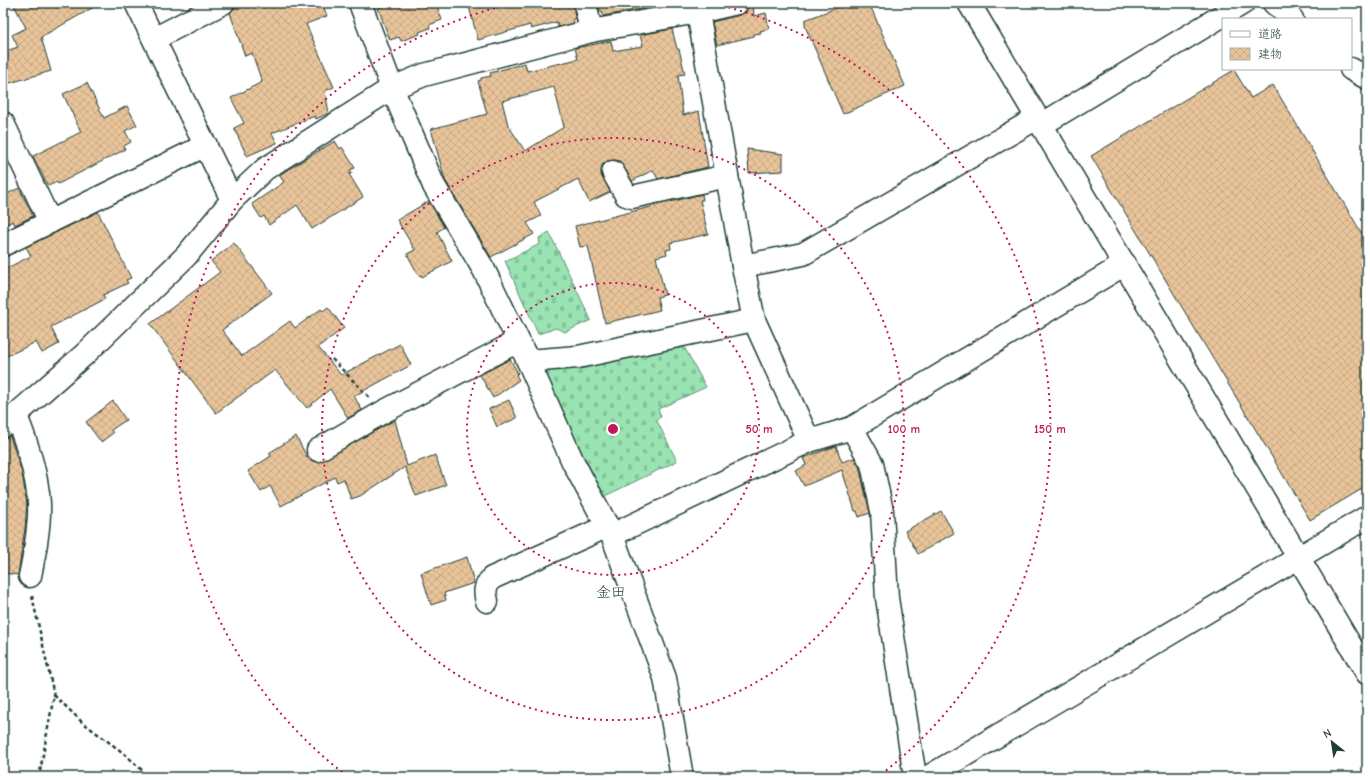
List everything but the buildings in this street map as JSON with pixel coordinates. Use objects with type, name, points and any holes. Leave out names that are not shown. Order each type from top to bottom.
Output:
[{"type":"street","points":[[136,3],[232,200]]},
{"type":"street","points":[[154,40],[223,3]]},
{"type":"street","points":[[360,3],[392,88],[434,186],[484,270],[528,361],[573,462],[610,530],[665,678],[682,777]]},
{"type":"street","points":[[585,3],[591,31]]},
{"type":"street","points":[[969,3],[1125,264],[1298,559],[1367,672]]},
{"type":"street","points":[[743,266],[803,254],[1039,121],[1243,3]]},
{"type":"street","points":[[1274,3],[1291,18]]},
{"type":"street","points":[[30,576],[33,561],[38,498],[28,450],[9,421],[85,354],[186,256],[232,200],[266,169],[392,88],[424,76],[591,31],[698,12],[725,4]]},
{"type":"street","points":[[698,12],[754,320],[808,441]]},
{"type":"street","points":[[1352,70],[1367,78]]},
{"type":"street","points":[[3,123],[50,222]]},
{"type":"street","points":[[3,245],[206,145]]},
{"type":"street","points":[[613,172],[626,195],[632,197],[727,176]]},
{"type":"street","points":[[487,601],[485,590],[487,584],[492,578],[610,530],[808,441],[852,428],[1125,264]]},
{"type":"street","points":[[528,361],[578,357],[754,320]]},
{"type":"street","points":[[318,450],[382,412],[518,341]]},
{"type":"street","points":[[852,428],[872,464],[882,512],[887,598],[915,777]]},
{"type":"street","points":[[928,777],[1367,517]]},
{"type":"path","points":[[332,359],[382,412]]},
{"type":"path","points":[[30,576],[32,602],[54,695],[39,777]]},
{"type":"path","points":[[54,695],[82,722],[126,755],[149,777]]},
{"type":"green space","points":[[549,232],[591,320],[565,332],[556,328],[538,334],[505,261],[540,244],[539,238]]},
{"type":"green space","points":[[682,343],[706,387],[658,409],[661,417],[656,419],[677,461],[603,497],[578,450],[546,375],[550,367]]},
{"type":"district","name":"金田","points":[[611,592]]}]
